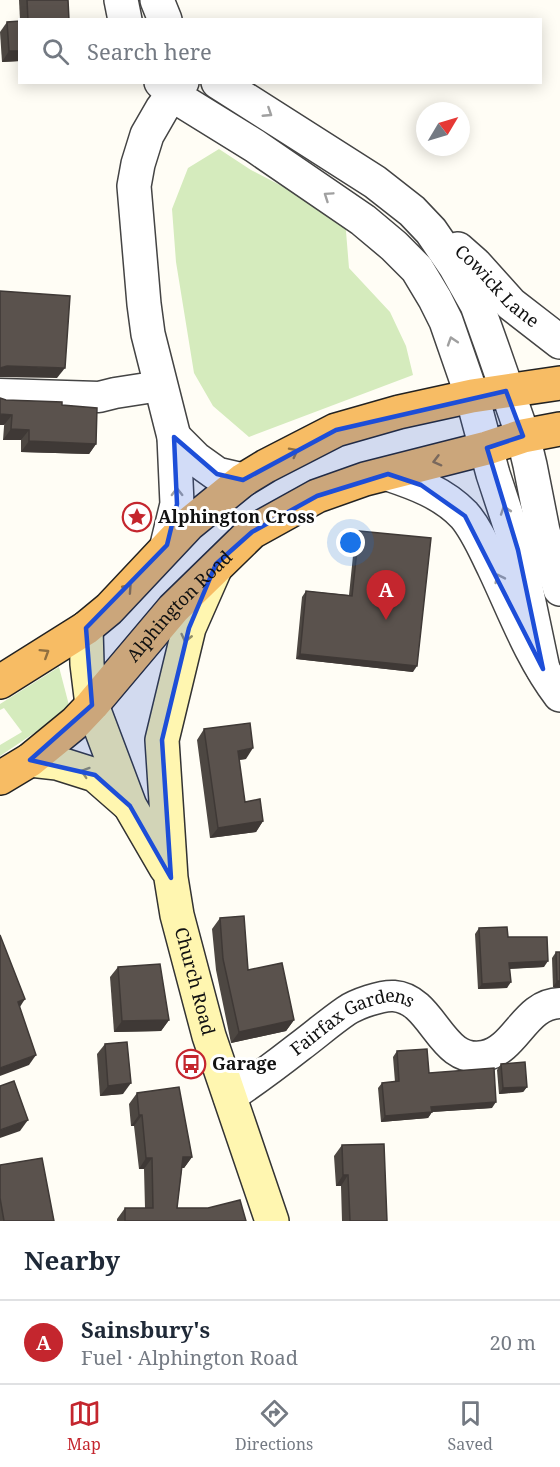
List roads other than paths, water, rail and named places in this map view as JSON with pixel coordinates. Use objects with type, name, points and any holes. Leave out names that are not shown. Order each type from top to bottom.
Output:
[{"type":"highway","points":[[0,682],[86,628],[109,609],[189,524],[243,480],[266,466],[336,430],[399,412],[472,396],[560,383]]},
{"type":"highway","name":"Alphington Road","points":[[0,778],[30,760],[75,723],[173,609],[216,564],[252,532],[317,496],[523,436],[560,429]]},
{"type":"main road","name":"Church Road","points":[[216,564],[189,628],[162,740],[171,878],[180,926],[209,1036],[272,1221]]},
{"type":"main road","name":"Church Road","points":[[86,628],[92,705],[130,806],[171,878]]},
{"type":"main road","points":[[30,760],[57,763],[95,775],[130,806]]},
{"type":"street","points":[[121,0],[125,18]]},
{"type":"street","points":[[157,0],[164,18]]},
{"type":"street","points":[[221,84],[375,182],[412,211],[431,231],[455,266],[477,305],[523,436],[531,465],[543,531],[560,589]]},
{"type":"street","points":[[167,545],[177,504],[174,437],[160,386],[144,304],[134,186],[147,135],[172,86]]},
{"type":"street","points":[[172,86],[179,99],[255,146],[363,220],[417,269],[446,321],[472,396],[493,474],[518,550],[551,682]]},
{"type":"street","name":"Cowick Lane","points":[[431,231],[459,249],[511,304],[560,342]]},
{"type":"street","points":[[0,394],[99,397],[160,386]]},
{"type":"street","points":[[174,437],[196,459],[217,474],[243,480]]},
{"type":"street","points":[[388,474],[421,485],[465,516],[480,540],[551,682]]},
{"type":"street","points":[[543,531],[560,491]]},
{"type":"street","name":"Fairfax Gardens","points":[[229,1098],[270,1070],[348,1010],[370,1000],[393,996],[407,1000],[424,1013],[454,1049],[467,1056],[483,1056],[497,1051],[505,1046],[531,1015],[550,1003],[560,1003]]},
{"type":"place","name":"Alphington Cross","points":[[137,517]]},
{"type":"place","name":"Sainsbury's","points":[[386,620]]},
{"type":"place","name":"Garage","points":[[191,1064]]}]
